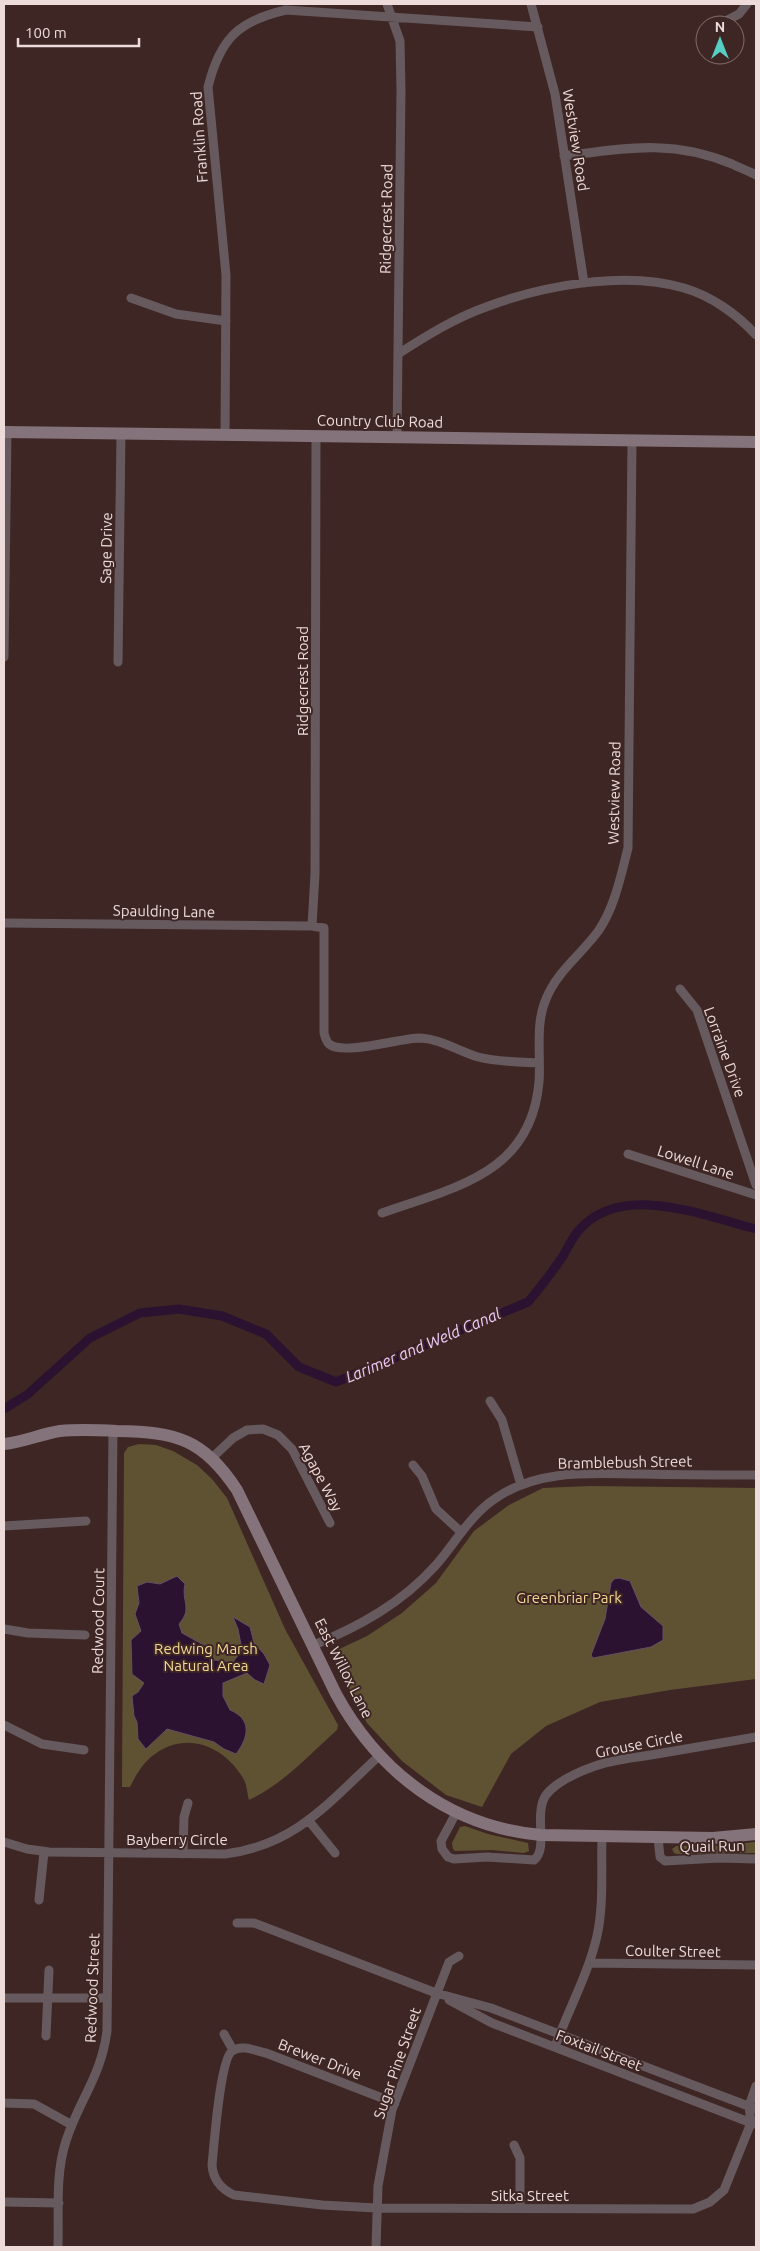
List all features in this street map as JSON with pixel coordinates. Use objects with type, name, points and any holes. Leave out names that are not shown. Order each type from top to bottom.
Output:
[{"type":"main road","name":"Country Club Road","points":[[5,432],[756,442]]},
{"type":"main road","name":"East Willox Lane","points":[[4,1444],[60,1431],[113,1430],[165,1433],[190,1443],[212,1458],[237,1490],[346,1711],[361,1734],[379,1756],[414,1787],[456,1813],[501,1829],[541,1836],[713,1838],[756,1834]]},
{"type":"street","name":"Ridgecrest Road","points":[[387,4],[393,16],[400,41],[397,437]]},
{"type":"street","name":"Westview Road","points":[[530,4],[538,27],[555,94],[584,283]]},
{"type":"street","points":[[736,15],[747,4]]},
{"type":"street","name":"Franklin Road","points":[[225,435],[226,275],[208,88],[214,62],[222,48],[233,34],[262,16],[286,10],[538,27]]},
{"type":"street","points":[[564,156],[638,146],[674,147],[714,157],[756,175]]},
{"type":"street","points":[[398,354],[432,333],[484,307],[536,291],[584,283],[632,281],[663,283],[685,288],[727,308],[745,322],[756,335]]},
{"type":"street","points":[[131,298],[176,314],[226,322]]},
{"type":"street","points":[[4,657],[5,432]]},
{"type":"street","name":"Sage Drive","points":[[118,662],[121,434]]},
{"type":"street","name":"Ridgecrest Road","points":[[312,926],[315,874],[316,436]]},
{"type":"street","name":"Westview Road","points":[[382,1213],[464,1184],[481,1176],[496,1165],[516,1145],[532,1115],[538,1096],[541,1014],[545,1000],[555,980],[599,930],[618,889],[628,848],[632,440]]},
{"type":"street","name":"Spaulding Lane","points":[[4,923],[312,926],[324,928],[324,1033],[330,1044],[336,1047],[369,1047],[397,1040],[420,1038],[436,1040],[478,1057],[492,1060],[539,1063]]},
{"type":"street","name":"Lorraine Drive","points":[[680,989],[697,1010],[756,1185]]},
{"type":"street","name":"Lowell Lane","points":[[628,1154],[756,1195]]},
{"type":"street","points":[[490,1401],[502,1420],[521,1485]]},
{"type":"street","name":"Agape Way","points":[[212,1458],[242,1432],[258,1429],[274,1432],[287,1442],[292,1449],[330,1523]]},
{"type":"street","name":"Redwood Court","points":[[110,1811],[113,1430]]},
{"type":"street","points":[[413,1465],[422,1476],[436,1508],[461,1532]]},
{"type":"street","name":"Bramblebush Street","points":[[314,1645],[362,1623],[392,1604],[425,1576],[461,1532],[488,1504],[521,1485],[564,1474],[756,1475]]},
{"type":"street","points":[[4,1526],[86,1521]]},
{"type":"street","points":[[4,1629],[28,1633],[85,1635]]},
{"type":"street","points":[[4,1725],[42,1744],[84,1750]]},
{"type":"street","name":"Grouse Circle","points":[[456,1813],[441,1842],[445,1855],[451,1858],[487,1857],[534,1860],[540,1854],[539,1811],[546,1796],[558,1784],[601,1764],[756,1737]]},
{"type":"street","name":"Bayberry Circle","points":[[4,1842],[44,1852],[225,1854],[259,1848],[287,1836],[309,1821],[379,1756]]},
{"type":"street","points":[[183,1854],[184,1817],[188,1803]]},
{"type":"street","name":"Redwood Street","points":[[58,2247],[60,2171],[63,2151],[72,2125],[95,2079],[103,2058],[107,2031],[110,1811]]},
{"type":"street","points":[[309,1821],[335,1853]]},
{"type":"street","points":[[555,2047],[589,1963],[599,1922],[602,1836]]},
{"type":"street","name":"Quail Run","points":[[658,1837],[660,1857],[665,1861],[719,1858],[756,1859]]},
{"type":"street","points":[[39,1900],[44,1852]]},
{"type":"street","name":"Foxtail Street","points":[[237,1923],[249,1922],[259,1925],[436,1993],[491,2008],[753,2108]]},
{"type":"street","name":"Sugar Pine Street","points":[[376,2247],[378,2186],[389,2121],[448,1962],[459,1956]]},
{"type":"street","name":"Coulter Street","points":[[589,1963],[756,1965]]},
{"type":"street","points":[[46,2036],[49,1970]]},
{"type":"street","name":"Foxtail Street","points":[[436,1993],[492,2023],[754,2124]]},
{"type":"street","points":[[4,1998],[108,1998]]},
{"type":"street","points":[[224,2034],[233,2050]]},
{"type":"street","name":"Brewer Drive","points":[[233,2050],[244,2048],[266,2053],[395,2103]]},
{"type":"street","name":"Sitka Street","points":[[233,2050],[228,2055],[223,2071],[212,2165],[215,2179],[230,2193],[238,2196],[322,2205],[376,2208],[700,2208],[724,2190],[754,2124],[753,2108],[756,2086]]},
{"type":"street","points":[[4,2103],[34,2104],[72,2125]]},
{"type":"street","points":[[514,2145],[520,2158],[520,2208]]},
{"type":"street","points":[[4,2202],[59,2203]]},
{"type":"green space","name":"Redwing Marsh Natural Area","points":[[139,1444],[156,1445],[173,1451],[197,1465],[212,1479],[227,1498],[285,1629],[338,1725],[337,1730],[295,1768],[273,1786],[249,1800],[244,1780],[226,1758],[216,1750],[192,1743],[180,1743],[167,1747],[155,1754],[143,1765],[130,1787],[122,1787],[124,1453],[128,1447]]},
{"type":"green space","name":"Greenbriar Park","points":[[589,1486],[756,1488],[756,1679],[670,1690],[600,1702],[546,1726],[511,1754],[482,1807],[446,1795],[402,1761],[367,1723],[331,1653],[367,1636],[402,1613],[436,1583],[474,1531],[509,1505],[543,1488]]},
{"type":"green space","points":[[465,1826],[488,1834],[528,1843],[529,1851],[524,1853],[492,1850],[455,1851],[452,1843],[460,1827]]},
{"type":"green space","points":[[756,1842],[756,1853],[677,1854],[672,1849],[676,1846],[712,1846]]},
{"type":"shaded area","points":[[177,1576],[185,1584],[186,1609],[179,1624],[182,1633],[211,1649],[214,1660],[233,1662],[242,1650],[238,1629],[233,1617],[250,1627],[254,1643],[264,1654],[270,1665],[264,1684],[255,1680],[247,1673],[223,1683],[223,1696],[230,1710],[242,1718],[245,1723],[246,1735],[236,1754],[214,1742],[167,1729],[146,1749],[138,1739],[132,1696],[138,1692],[144,1683],[132,1674],[131,1640],[141,1631],[135,1614],[139,1603],[137,1586],[147,1582],[160,1584]]},
{"type":"shaded area","points":[[619,1578],[630,1581],[641,1607],[663,1626],[663,1640],[651,1647],[593,1658],[591,1655],[605,1619],[611,1583],[614,1579]]},
{"type":"waterway","name":"Larimer and Weld Canal","points":[[4,1409],[28,1394],[90,1338],[140,1313],[179,1309],[222,1316],[266,1334],[299,1367],[336,1382],[528,1302],[555,1268],[579,1230],[597,1215],[617,1207],[640,1205],[664,1206],[756,1229]]}]
